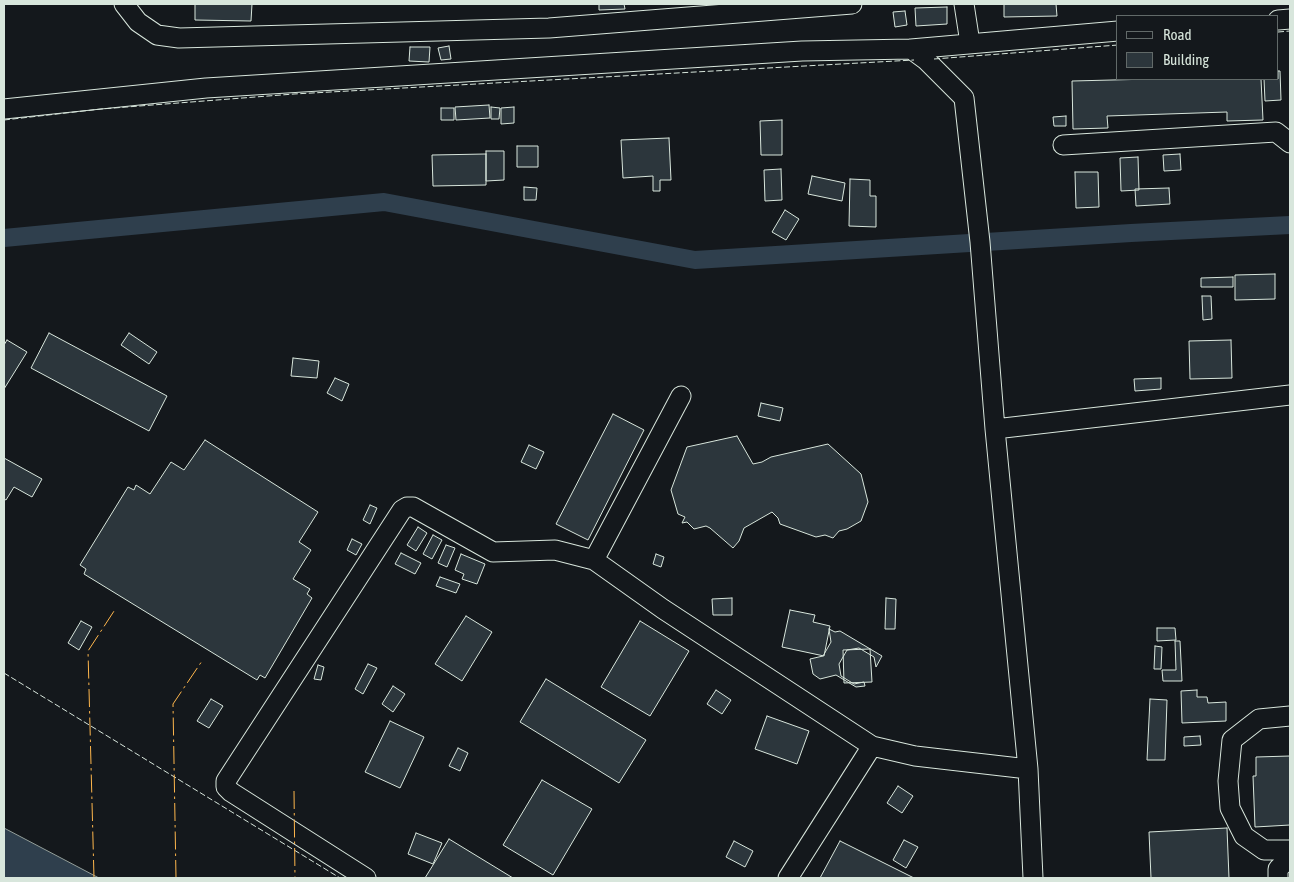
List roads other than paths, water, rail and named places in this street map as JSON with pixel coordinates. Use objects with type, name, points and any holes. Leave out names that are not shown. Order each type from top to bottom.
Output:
[{"type":"lane","points":[[124,4],[138,22],[157,35],[179,38],[549,28],[852,4]]},
{"type":"lane","points":[[964,4],[970,43]]},
{"type":"lane","points":[[4,109],[206,88],[802,51],[911,48],[1116,31]]},
{"type":"lane","points":[[911,48],[926,60],[964,98],[980,242],[1028,769],[1033,878]]},
{"type":"lane","points":[[1063,145],[1276,132],[1290,143]]},
{"type":"lane","points":[[996,429],[1290,395]]},
{"type":"lane","points":[[594,560],[682,396]]},
{"type":"lane","points":[[366,878],[231,792],[226,787],[226,781],[402,510],[413,507],[493,552],[555,550],[594,560],[663,609],[872,746],[915,756],[1028,769]]},
{"type":"lane","points":[[1290,716],[1259,719],[1232,740],[1228,781],[1230,808],[1244,836],[1264,850],[1290,850]]},
{"type":"lane","points":[[788,878],[872,746]]},
{"type":"lane","points":[[1278,878],[1278,869],[1290,857]]},
{"type":"water","points":[[4,828],[99,878],[4,878]]},
{"type":"waterway","points":[[4,238],[384,202],[695,260],[1290,225]]}]
